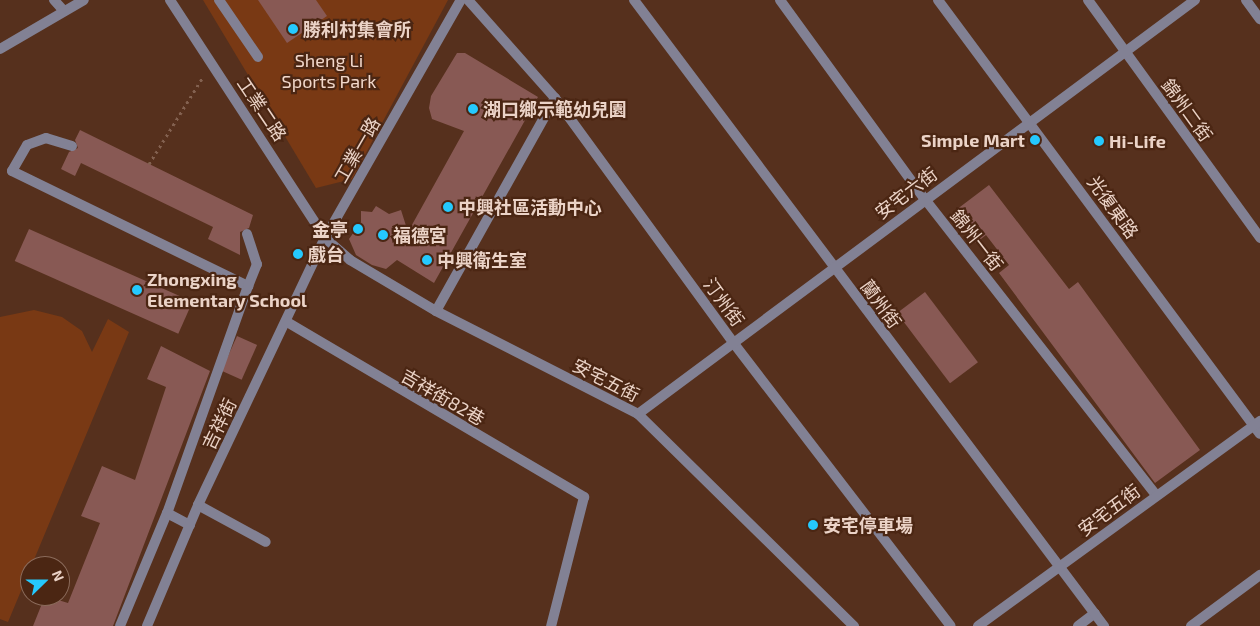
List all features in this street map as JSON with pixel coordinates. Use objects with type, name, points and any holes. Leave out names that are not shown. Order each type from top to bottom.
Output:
[{"type":"street","points":[[54,0],[64,11]]},
{"type":"street","points":[[0,49],[84,0]]},
{"type":"street","name":"工業二路","points":[[170,0],[325,238]]},
{"type":"street","points":[[219,0],[258,57]]},
{"type":"street","name":"工業一路","points":[[325,238],[461,0]]},
{"type":"street","name":"汀州街","points":[[468,0],[555,98],[732,340],[950,626]]},
{"type":"street","name":"蘭州街","points":[[634,0],[944,418],[1061,566],[1104,626]]},
{"type":"street","name":"錦州一街","points":[[780,0],[924,198],[1156,495]]},
{"type":"street","name":"光復東路","points":[[938,0],[1258,427]]},
{"type":"street","name":"錦州二街","points":[[1088,0],[1260,238]]},
{"type":"street","name":"安宅六街","points":[[638,414],[732,340],[835,269],[924,198],[1031,122],[1195,0]]},
{"type":"street","points":[[1246,0],[1260,19]]},
{"type":"street","points":[[436,311],[555,98]]},
{"type":"street","points":[[72,146],[46,138],[27,145],[12,171],[248,286]]},
{"type":"street","points":[[120,626],[168,514],[257,264],[247,234]]},
{"type":"street","name":"安宅五街","points":[[325,238],[350,260],[436,311],[638,414],[854,626]]},
{"type":"street","name":"吉祥街","points":[[148,626],[198,505],[287,322],[325,238]]},
{"type":"street","name":"吉祥街82巷","points":[[287,322],[584,497],[551,626]]},
{"type":"street","name":"安宅五街","points":[[978,626],[1156,495],[1258,427]]},
{"type":"street","points":[[198,505],[266,542]]},
{"type":"street","points":[[168,514],[190,526]]},
{"type":"street","points":[[1191,626],[1260,575]]},
{"type":"street","points":[[1078,626],[1095,612]]},
{"type":"path","points":[[149,164],[200,80],[214,66]]},
{"type":"green space","name":"Sheng Li Sports Park","points":[[203,0],[448,0],[352,179],[316,188]]},
{"type":"green space","points":[[34,310],[62,317],[82,331],[92,352],[108,319],[129,332],[36,556],[20,556],[20,593],[8,622],[0,619],[0,317]]},
{"type":"building","name":"勝利村集會所","points":[[258,0],[316,0],[327,16],[287,43]]},
{"type":"building","points":[[457,53],[465,53],[538,97],[434,283],[397,260],[386,269],[372,265],[356,255],[349,239],[361,222],[361,211],[372,212],[376,206],[389,214],[401,210],[408,232],[464,131],[432,119],[429,108],[431,96]]},
{"type":"building","points":[[80,130],[253,215],[249,228],[240,232],[240,255],[208,239],[213,227],[81,163],[75,176],[61,169],[69,152],[78,148],[75,140]]},
{"type":"building","points":[[989,185],[1069,289],[1078,282],[1200,450],[1155,483],[999,273],[1009,265],[986,235],[976,243],[952,213]]},
{"type":"building","points":[[29,229],[193,302],[178,334],[15,261]]},
{"type":"building","points":[[925,292],[978,362],[950,383],[897,313]]},
{"type":"building","points":[[237,336],[257,345],[242,380],[222,371]]},
{"type":"building","points":[[161,346],[210,371],[113,626],[33,626],[41,606],[70,606],[70,598],[100,523],[81,516],[102,466],[135,480],[166,387],[147,379]]},
{"type":"place","name":"勝利村集會所","points":[[293,29]]},
{"type":"place","name":"湖口鄉示範幼兒園","points":[[473,109]]},
{"type":"place","name":"Simple Mart","points":[[1035,140]]},
{"type":"place","name":"Hi-Life","points":[[1099,141]]},
{"type":"place","name":"中興社區活動中心","points":[[448,207]]},
{"type":"place","name":"金亭","points":[[358,229]]},
{"type":"place","name":"福德宮","points":[[383,235]]},
{"type":"place","name":"戲台","points":[[298,254]]},
{"type":"place","name":"中興衛生室","points":[[427,260]]},
{"type":"place","name":"Zhongxing Elementary School","points":[[137,290]]},
{"type":"place","name":"安宅停車場","points":[[813,525]]}]
